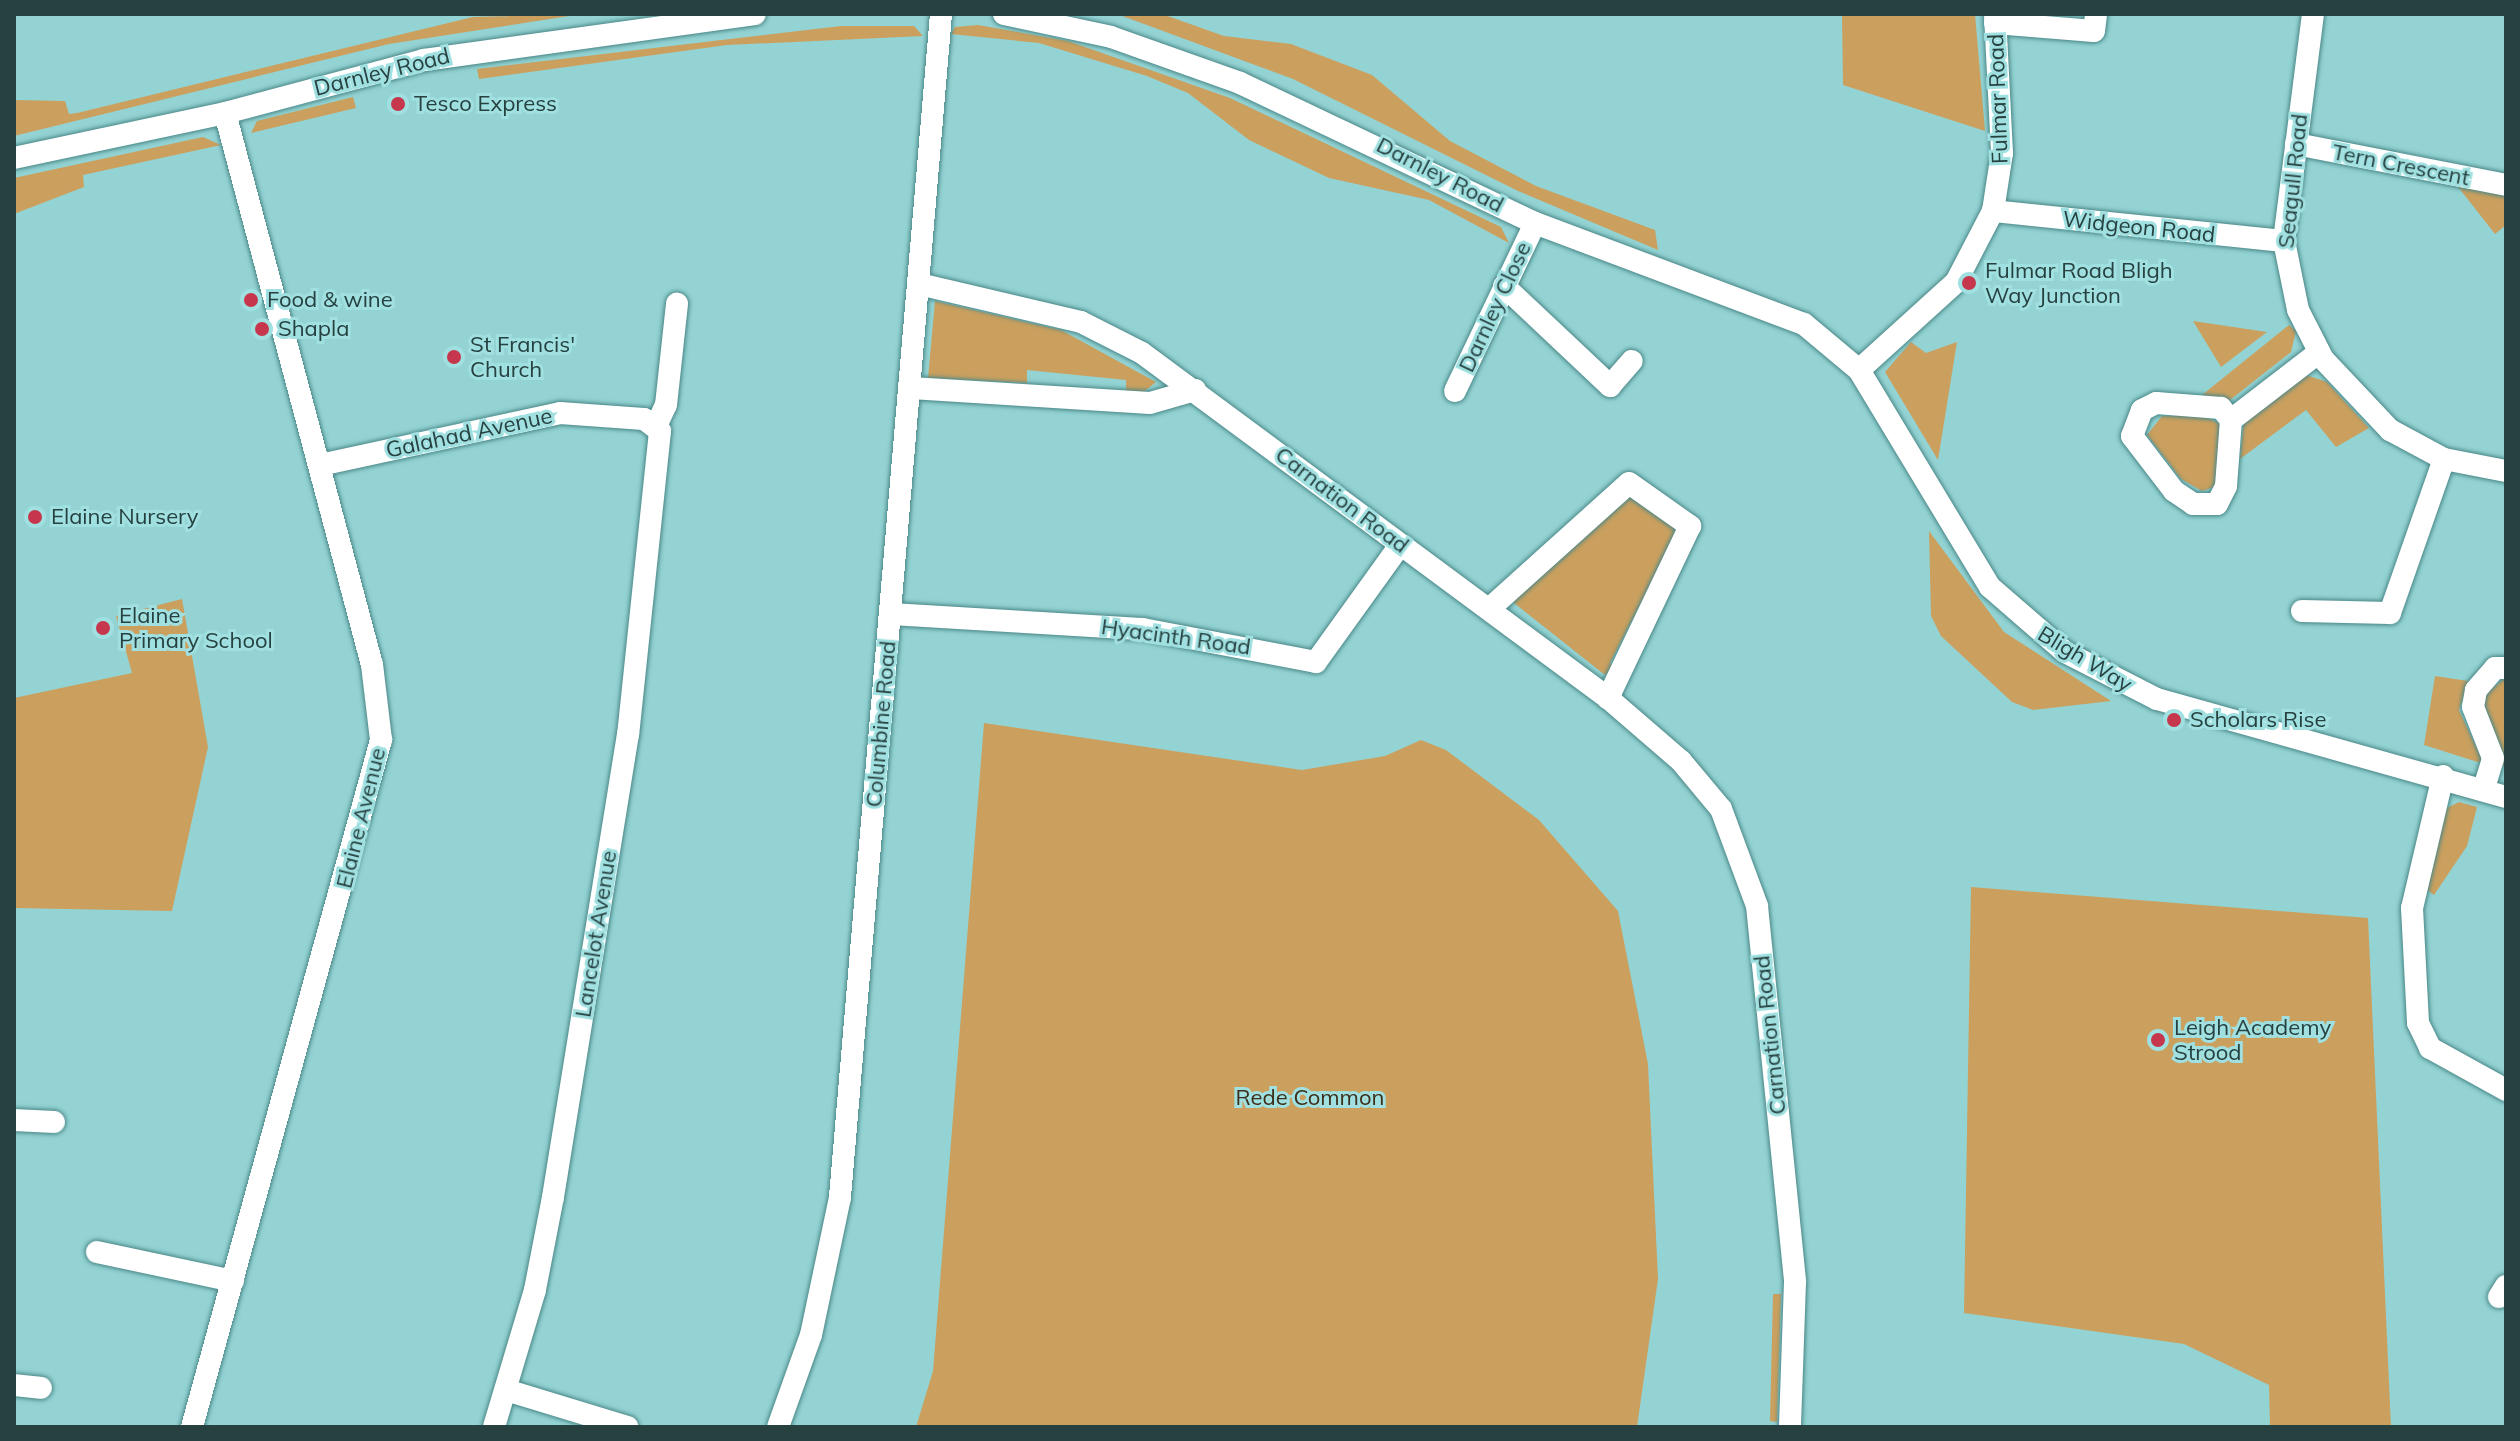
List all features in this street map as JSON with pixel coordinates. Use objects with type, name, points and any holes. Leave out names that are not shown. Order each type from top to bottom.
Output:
[{"type":"street","name":"Darnley Road","points":[[14,158],[225,113],[485,48],[755,14]]},
{"type":"street","name":"Columbine Road","points":[[778,1427],[811,1335],[840,1197],[941,14]]},
{"type":"street","name":"Darnley Road","points":[[1004,14],[1111,37],[1240,83],[1535,223],[1785,315],[1823,335],[1859,370]]},
{"type":"street","points":[[1995,18],[2094,31],[2096,14]]},
{"type":"street","name":"Seagull Road","points":[[2313,14],[2284,241],[2291,290],[2318,353],[2380,422],[2444,459],[2506,471]]},
{"type":"street","name":"Fulmar Road","points":[[1859,370],[1956,282],[1993,211],[2002,153],[1995,18]]},
{"type":"street","name":"Elaine Avenue","points":[[192,1427],[381,740],[372,665],[225,113]]},
{"type":"street","name":"Tern Crescent","points":[[2296,144],[2506,185]]},
{"type":"street","name":"Widgeon Road","points":[[1993,211],[2284,241]]},
{"type":"street","name":"Darnley Close","points":[[1455,391],[1535,223]]},
{"type":"street","name":"Carnation Road","points":[[919,284],[1081,322],[1195,390],[1608,698],[1681,761],[1721,809],[1757,906],[1795,1282],[1790,1427]]},
{"type":"street","points":[[1504,286],[1610,386],[1632,361]]},
{"type":"street","name":"Lancelot Avenue","points":[[494,1427],[542,1257],[622,771],[658,428],[666,408],[677,304]]},
{"type":"street","points":[[2231,420],[2221,408],[2156,403],[2142,410],[2132,436],[2174,491],[2193,504],[2217,504],[2226,486],[2231,420],[2318,353]]},
{"type":"street","name":"Bligh Way","points":[[1859,370],[1990,587],[2065,652],[2157,699],[2443,776],[2506,797]]},
{"type":"street","points":[[911,388],[1150,403],[1195,390]]},
{"type":"street","name":"Galahad Avenue","points":[[320,465],[560,413],[658,428]]},
{"type":"street","points":[[2302,611],[2379,618],[2390,613],[2444,459]]},
{"type":"street","points":[[1489,609],[1629,483],[1690,526],[1608,698]]},
{"type":"street","name":"Hyacinth Road","points":[[890,614],[1143,629],[1316,662],[1400,545]]},
{"type":"street","points":[[2484,788],[2493,758],[2473,707],[2476,690],[2495,668],[2506,668]]},
{"type":"street","points":[[2443,776],[2412,908],[2418,1023],[2430,1048],[2506,1090]]},
{"type":"street","points":[[14,1120],[54,1122]]},
{"type":"street","points":[[97,1252],[233,1281]]},
{"type":"street","points":[[14,1385],[41,1388]]},
{"type":"street","points":[[506,1390],[628,1427]]},
{"type":"green space","points":[[582,14],[389,44],[14,136],[14,100],[65,101],[69,114],[77,113],[473,17]]},
{"type":"green space","points":[[1117,14],[1162,14],[1224,36],[1291,44],[1372,75],[1450,141],[1536,186],[1655,230],[1658,250],[1518,191],[1293,79]]},
{"type":"green space","points":[[1842,14],[1975,14],[1985,131],[1843,85]]},
{"type":"green space","points":[[978,25],[1068,41],[1230,98],[1501,227],[1509,243],[1429,200],[1329,178],[1249,140],[1188,93],[1147,76],[1039,43],[951,34],[955,27]]},
{"type":"green space","points":[[841,26],[914,26],[923,36],[727,45],[479,79],[477,69]]},
{"type":"green space","points":[[353,97],[356,108],[251,133],[257,121]]},
{"type":"green space","points":[[203,137],[221,145],[83,175],[84,187],[14,214],[14,178]]},
{"type":"green space","points":[[2455,183],[2506,194],[2506,225],[2495,234]]},
{"type":"green space","points":[[935,301],[1061,330],[1156,382],[1140,395],[1126,393],[1126,380],[1027,370],[1027,383],[928,378]]},
{"type":"green space","points":[[2193,321],[2267,332],[2221,367]]},
{"type":"green space","points":[[2289,325],[2296,331],[2291,352],[2230,400],[2202,395]]},
{"type":"green space","points":[[1911,342],[1926,353],[1957,342],[1938,460],[1885,372]]},
{"type":"green space","points":[[2303,374],[2327,382],[2369,428],[2336,447],[2306,410],[2240,459],[2244,419]]},
{"type":"green space","points":[[2203,415],[2227,428],[2218,486],[2202,491],[2181,479],[2147,435],[2162,416]]},
{"type":"green space","points":[[1632,494],[1678,531],[1610,663],[1616,666],[1605,675],[1514,603],[1515,596]]},
{"type":"green space","points":[[1929,531],[2004,632],[2111,701],[2033,710],[2012,702],[1941,636],[1931,616]]},
{"type":"green space","points":[[182,599],[208,747],[172,911],[14,908],[14,698],[132,673],[116,616]]},
{"type":"green space","points":[[2435,676],[2468,681],[2459,710],[2484,764],[2424,745]]},
{"type":"green space","points":[[2506,677],[2506,772],[2484,721],[2484,696]]},
{"type":"green space","name":"Rede Common","points":[[984,723],[1302,770],[1385,756],[1421,740],[1446,750],[1539,820],[1618,911],[1648,1064],[1658,1279],[1637,1427],[916,1427],[933,1371]]},
{"type":"green space","points":[[2459,802],[2477,807],[2467,846],[2434,895],[2426,889],[2429,871],[2447,808]]},
{"type":"green space","name":"Leigh Academy Strood","points":[[1971,887],[2368,918],[2391,1427],[2270,1427],[2269,1385],[2184,1344],[1964,1313]]},
{"type":"green space","points":[[1773,1294],[1781,1294],[1777,1422],[1770,1421]]},
{"type":"place","name":"Tesco Express","points":[[398,104]]},
{"type":"place","name":"Fulmar Road Bligh Way Junction","points":[[1969,283]]},
{"type":"place","name":"Food & wine","points":[[251,300]]},
{"type":"place","name":"Shapla","points":[[262,329]]},
{"type":"place","name":"St Francis' Church","points":[[454,357]]},
{"type":"place","name":"Elaine Nursery","points":[[35,517]]},
{"type":"place","name":"Elaine Primary School","points":[[103,628]]},
{"type":"place","name":"Scholars Rise","points":[[2174,720]]},
{"type":"place","name":"Leigh Academy Strood","points":[[2158,1040]]}]
